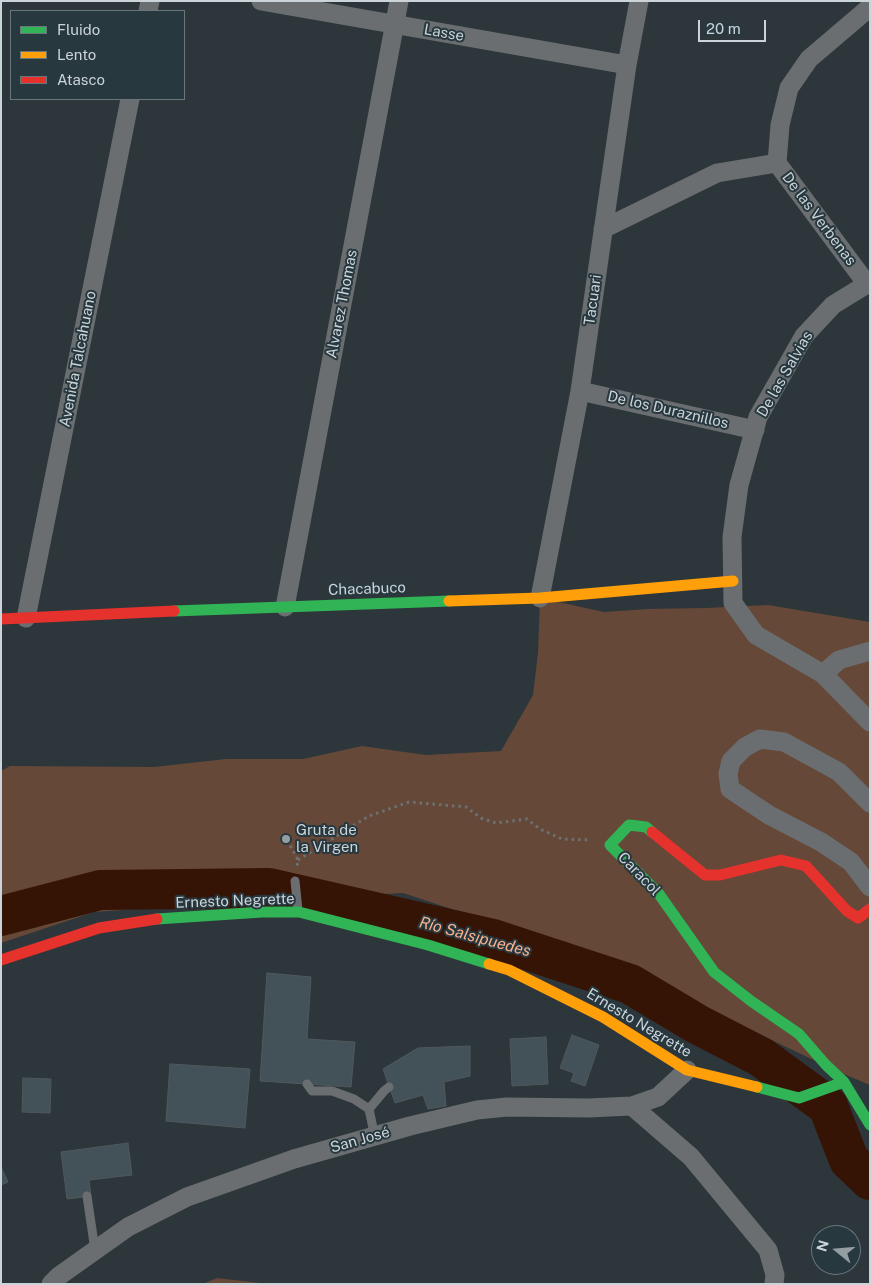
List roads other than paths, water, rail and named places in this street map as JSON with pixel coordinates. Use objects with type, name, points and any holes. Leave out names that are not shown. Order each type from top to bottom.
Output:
[{"type":"street","name":"Lasse","points":[[261,1],[627,65]]},
{"type":"street","name":"Alvarez Thomas","points":[[285,607],[399,1]]},
{"type":"street","name":"Tacuari","points":[[540,598],[580,391],[627,65],[639,1]]},
{"type":"street","name":"De las Verbenas","points":[[869,284],[777,163],[780,125],[789,88],[809,58],[870,7]]},
{"type":"street","name":"Avenida Talcahuano","points":[[26,618],[130,100]]},
{"type":"street","points":[[603,229],[717,173],[777,163]]},
{"type":"street","name":"De las Salvias","points":[[733,582],[732,537],[739,485],[758,417],[804,336],[833,305],[869,284]]},
{"type":"street","name":"De los Duraznillos","points":[[580,391],[755,430]]},
{"type":"street","points":[[733,582],[733,603],[756,635],[823,674],[870,722]]},
{"type":"street","name":"Chacabuco","points":[[1,619],[540,598],[733,582]]},
{"type":"street","points":[[823,674],[839,660],[870,651]]},
{"type":"street","points":[[870,803],[839,772],[784,742],[760,739],[745,747],[731,761],[728,774],[730,789],[768,816],[821,842],[851,862],[870,887]]},
{"type":"street","name":"Caracol","points":[[870,909],[858,918],[847,911],[806,866],[781,860],[720,874],[705,875],[646,827],[629,825],[610,844],[659,894],[714,972],[751,1001],[799,1034],[826,1065],[844,1082],[870,1125]]},
{"type":"street","name":"Ernesto Negrette","points":[[1,960],[99,928],[159,919],[262,912],[298,912],[428,945],[509,970],[603,1017],[687,1070],[799,1098],[844,1082]]},
{"type":"street","name":"San José","points":[[51,1284],[59,1276],[128,1227],[187,1197],[294,1159],[373,1136],[477,1110],[507,1107],[588,1108],[632,1106],[658,1098],[687,1070]]},
{"type":"street","points":[[632,1106],[691,1157],[768,1250],[775,1275],[774,1284]]},
{"type":"lane","points":[[295,881],[298,912]]},
{"type":"lane","points":[[307,1084],[312,1090],[332,1091],[354,1098],[369,1109],[373,1136]]},
{"type":"lane","points":[[369,1109],[384,1091],[390,1087]]},
{"type":"lane","points":[[86,1196],[95,1250]]},
{"type":"waterway","name":"Río Salsipuedes","points":[[1,916],[100,890],[269,888],[493,939],[630,984],[697,1024],[761,1057],[828,1106],[849,1160],[870,1180]]},
{"type":"place","name":"Gruta de la Virgen","points":[[286,839]]}]
